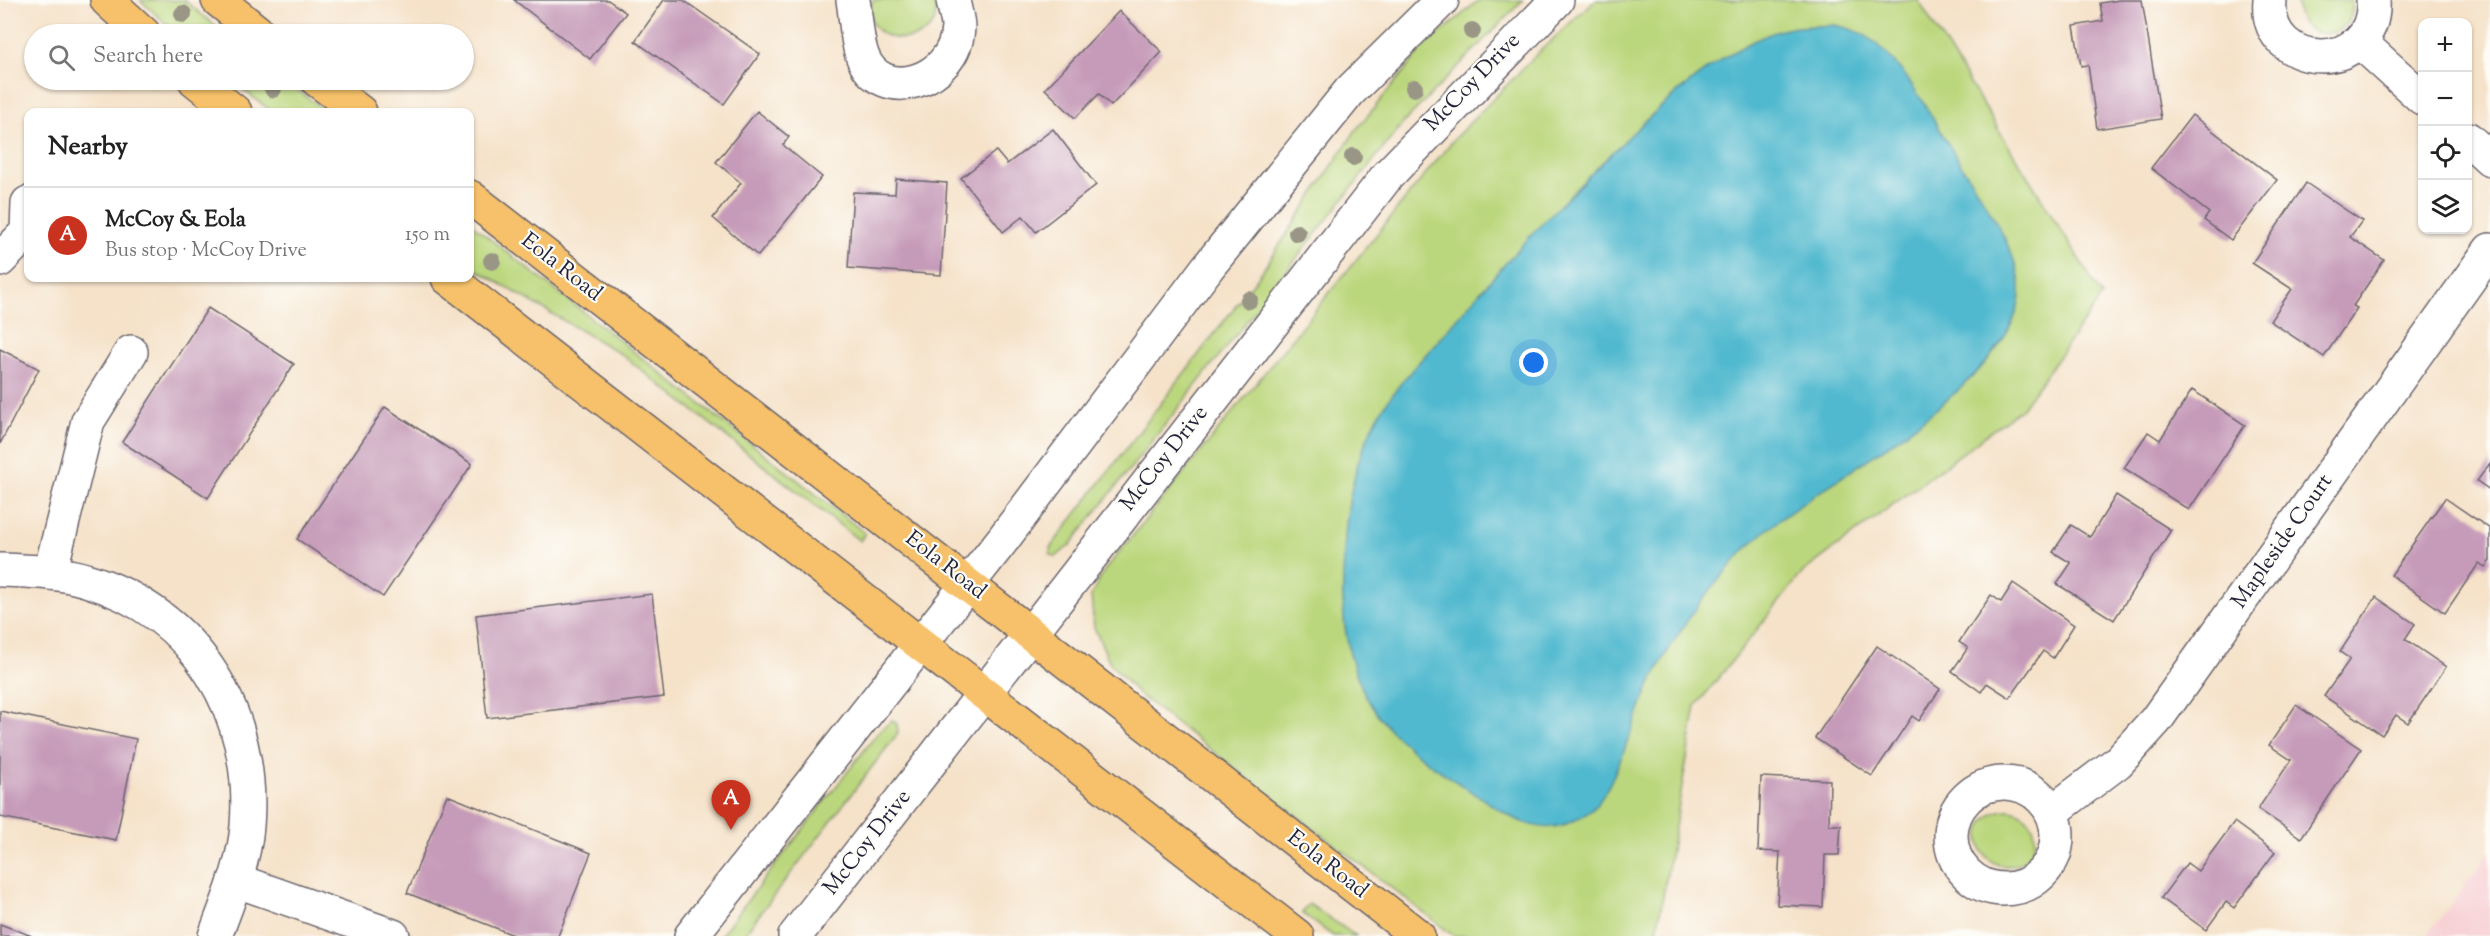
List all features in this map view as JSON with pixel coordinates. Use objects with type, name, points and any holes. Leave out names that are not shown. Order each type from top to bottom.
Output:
[{"type":"main road","points":[[107,0],[133,24]]},
{"type":"main road","points":[[218,0],[248,24]]},
{"type":"main road","points":[[208,90],[230,108]]},
{"type":"main road","points":[[330,90],[355,108]]},
{"type":"main road","name":"Eola Road","points":[[474,200],[1418,936]]},
{"type":"main road","points":[[453,282],[1297,936]]},
{"type":"street","points":[[854,0],[862,56],[875,72],[890,82],[903,83],[927,77],[946,62],[952,51],[958,26],[952,0]]},
{"type":"street","points":[[691,936],[968,583],[1208,267],[1350,91],[1442,0]]},
{"type":"street","name":"McCoy Drive","points":[[795,936],[1029,632],[1388,175],[1557,0]]},
{"type":"street","points":[[2270,0],[2273,26],[2282,40],[2296,51],[2312,56],[2329,57],[2346,51],[2360,41],[2369,26],[2373,0]]},
{"type":"street","points":[[2360,41],[2418,94]]},
{"type":"street","points":[[2472,143],[2490,159]]},
{"type":"street","points":[[0,260],[24,235]]},
{"type":"street","name":"Mapleside Court","points":[[2052,812],[2118,762],[2156,720],[2490,250]]},
{"type":"street","points":[[50,573],[88,421],[131,352]]},
{"type":"street","points":[[0,570],[50,573],[95,583],[122,593],[154,613],[188,642],[220,687],[240,731],[248,774],[247,828],[235,880],[215,936]]},
{"type":"street","points":[[235,880],[393,936]]},
{"type":"shaded area","points":[[2490,852],[2490,936],[2427,936]]},
{"type":"green space","points":[[140,0],[184,0],[213,24],[167,24]]},
{"type":"green space","points":[[873,0],[933,0],[935,17],[929,29],[918,36],[903,39],[889,36],[877,29],[871,17]]},
{"type":"green space","points":[[1479,0],[1523,0],[1404,122],[1070,545],[1056,557],[1051,555],[1050,548],[1261,273],[1356,130],[1424,47]]},
{"type":"green space","points":[[1595,0],[1918,0],[2102,296],[2022,408],[1803,572],[1696,706],[1656,936],[1454,936],[1138,694],[1110,663],[1094,627],[1091,596],[1104,571],[1454,139],[1541,50]]},
{"type":"green space","points":[[2298,0],[2352,0],[2351,15],[2345,26],[2336,32],[2325,34],[2314,31],[2304,25],[2299,15]]},
{"type":"green space","points":[[243,90],[297,90],[322,108],[268,108]]},
{"type":"green space","points":[[474,226],[865,533],[860,541],[621,354],[474,268]]},
{"type":"green space","points":[[892,721],[897,724],[898,733],[743,936],[720,936],[880,730]]},
{"type":"green space","points":[[2001,810],[2013,810],[2023,814],[2031,822],[2035,838],[2031,854],[2023,862],[2013,866],[2001,866],[1991,862],[1983,854],[1979,844],[1979,832],[1983,822],[1991,814]]},
{"type":"green space","points":[[1309,904],[1357,936],[1333,936],[1302,913]]},
{"type":"water","points":[[1835,25],[1863,34],[1880,47],[1906,76],[1928,110],[2002,232],[2009,248],[2019,278],[2016,314],[1996,350],[1964,385],[1924,419],[1769,528],[1750,545],[1712,587],[1661,664],[1647,691],[1611,782],[1594,808],[1563,825],[1539,827],[1528,824],[1495,807],[1415,753],[1380,718],[1362,687],[1355,671],[1346,635],[1343,599],[1349,504],[1363,448],[1378,416],[1395,391],[1488,283],[1564,201],[1669,100],[1731,53],[1762,37],[1791,28]]},
{"type":"building","points":[[514,0],[608,0],[626,13],[590,59]]},
{"type":"building","points":[[664,0],[683,0],[760,54],[724,104],[635,41]]},
{"type":"building","points":[[2142,0],[2161,119],[2097,129],[2088,65],[2081,66],[2074,26],[2103,21],[2100,3]]},
{"type":"building","points":[[1119,11],[1162,52],[1111,106],[1099,94],[1075,118],[1045,89]]},
{"type":"building","points":[[757,111],[789,137],[783,145],[822,177],[758,256],[713,218],[741,183],[716,162]]},
{"type":"building","points":[[2192,115],[2277,180],[2231,240],[2204,220],[2209,213],[2151,168]]},
{"type":"building","points":[[1053,129],[1096,185],[1036,232],[1023,216],[1003,232],[961,178],[996,151],[1007,164]]},
{"type":"building","points":[[896,179],[947,183],[941,275],[848,268],[853,192],[895,194]]},
{"type":"building","points":[[2306,183],[2362,221],[2350,237],[2384,260],[2353,306],[2357,308],[2324,357],[2270,321],[2292,289],[2252,263]]},
{"type":"building","points":[[208,308],[294,364],[208,498],[122,442]]},
{"type":"building","points":[[0,349],[39,369],[0,444]]},
{"type":"building","points":[[2192,390],[2245,425],[2189,510],[2124,468],[2148,432],[2160,440]]},
{"type":"building","points":[[385,407],[472,464],[383,597],[297,539]]},
{"type":"building","points":[[2490,463],[2490,490],[2477,481]]},
{"type":"building","points":[[2116,495],[2171,530],[2114,620],[2057,584],[2071,563],[2053,552],[2071,525],[2090,537]]},
{"type":"building","points":[[2445,498],[2490,529],[2490,561],[2485,567],[2479,563],[2445,613],[2391,575]]},
{"type":"building","points":[[2013,583],[2074,625],[2053,658],[2043,651],[2010,698],[1987,683],[1981,692],[1952,671],[1968,648],[1959,642],[1991,595],[2001,602]]},
{"type":"building","points":[[652,594],[664,697],[487,718],[476,615]]},
{"type":"building","points":[[2376,597],[2415,624],[2405,639],[2446,667],[2408,723],[2396,715],[2382,735],[2324,696],[2350,659],[2340,652]]},
{"type":"building","points":[[1877,646],[1940,689],[1919,721],[1912,716],[1872,776],[1815,738]]},
{"type":"building","points":[[2296,705],[2361,749],[2301,838],[2258,809],[2291,760],[2269,745]]},
{"type":"building","points":[[0,711],[136,739],[116,840],[0,817]]},
{"type":"building","points":[[1761,777],[1830,780],[1829,825],[1841,825],[1839,855],[1825,855],[1823,907],[1777,905],[1780,852],[1758,851]]},
{"type":"building","points":[[447,795],[591,853],[558,936],[516,936],[407,893]]},
{"type":"building","points":[[2234,822],[2275,852],[2234,908],[2226,902],[2206,930],[2161,898],[2187,863],[2198,871]]},
{"type":"building","points":[[0,924],[32,936],[0,936]]},
{"type":"place","name":"McCoy & Eola","points":[[731,830]]}]
